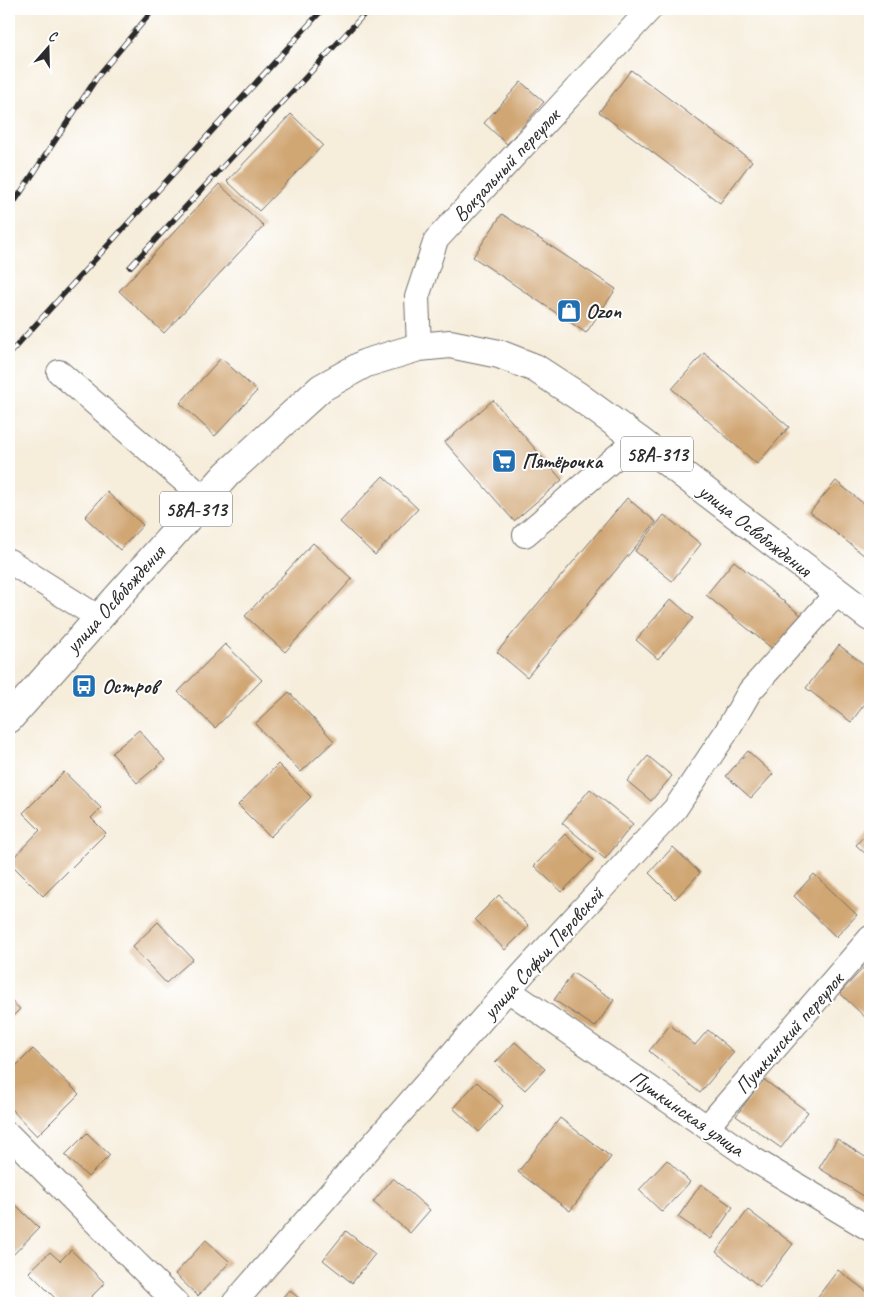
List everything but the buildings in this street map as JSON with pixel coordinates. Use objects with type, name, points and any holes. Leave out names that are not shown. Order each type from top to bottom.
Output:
[{"type":"main road","name":"улица Освобождения","points":[[9,719],[227,474],[320,388],[366,363],[420,346],[450,344],[500,354],[534,368],[578,396],[637,439],[870,618]]},
{"type":"street","name":"Вокзальный переулок","points":[[420,346],[417,297],[436,240],[650,9]]},
{"type":"street","points":[[59,372],[205,498]]},
{"type":"street","points":[[525,535],[637,439]]},
{"type":"street","points":[[9,561],[99,618]]},
{"type":"street","name":"улица Софьи Перовской","points":[[234,1303],[508,990],[675,809],[726,734],[750,691],[837,593]]},
{"type":"street","name":"Пушкинский переулок","points":[[707,1127],[870,938]]},
{"type":"street","name":"Пушкинская улица","points":[[508,990],[753,1159],[870,1229]]},
{"type":"street","points":[[9,1134],[176,1303]]},
{"type":"railway","points":[[9,210],[98,76],[154,9]]},
{"type":"railway","points":[[9,354],[323,9]]},
{"type":"railway","points":[[130,267],[369,9]]},
{"type":"place","name":"Ozon","points":[[569,311]]},
{"type":"place","name":"Пятёрочка","points":[[504,461]]},
{"type":"place","name":"Остров","points":[[84,686]]}]
